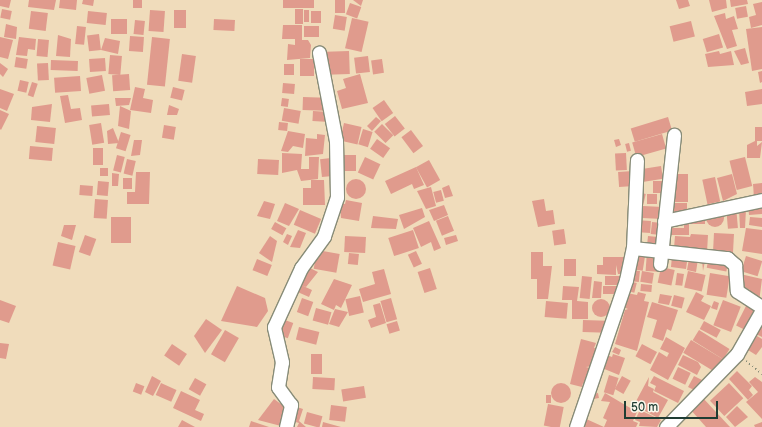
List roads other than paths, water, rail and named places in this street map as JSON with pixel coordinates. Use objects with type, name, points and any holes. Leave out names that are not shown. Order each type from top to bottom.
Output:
[{"type":"street","points":[[286,427],[291,405],[278,387],[282,362],[274,327],[302,268],[324,236],[337,197],[335,134],[319,52]]},
{"type":"street","points":[[661,258],[674,136]]},
{"type":"street","points":[[576,427],[613,326],[633,248],[636,160]]},
{"type":"street","points":[[664,221],[762,200]]},
{"type":"street","points":[[633,248],[661,258],[732,260],[737,291],[762,308],[738,354],[666,427]]}]
